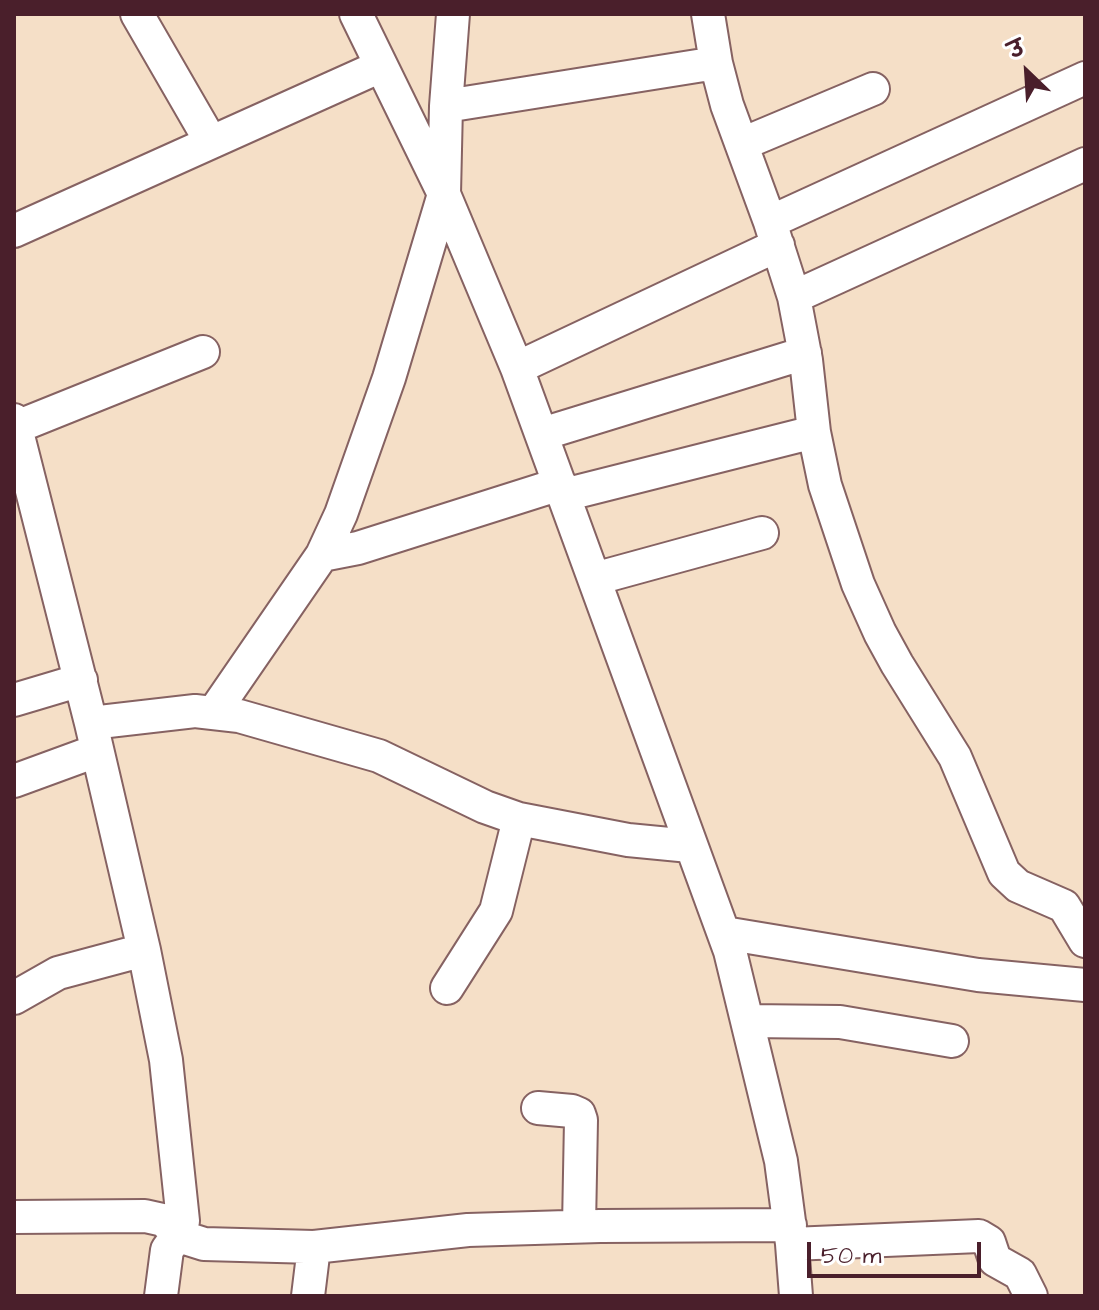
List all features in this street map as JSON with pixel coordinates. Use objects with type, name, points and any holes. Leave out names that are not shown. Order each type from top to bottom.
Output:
[{"type":"street","points":[[137,14],[211,142]]},
{"type":"street","points":[[356,14],[444,194],[517,368],[724,933],[781,1161],[796,1296]]},
{"type":"street","points":[[214,712],[322,555],[341,514],[404,334],[444,194],[453,14]]},
{"type":"street","points":[[708,14],[727,105],[794,297],[805,353],[814,432],[837,527],[858,584],[886,643],[955,757],[1004,873],[1018,886],[1064,906],[1085,941]]},
{"type":"street","points":[[446,106],[716,63]]},
{"type":"street","points":[[14,231],[381,66]]},
{"type":"street","points":[[517,368],[774,233],[1085,78]]},
{"type":"street","points":[[742,144],[873,89]]},
{"type":"street","points":[[794,297],[1085,164]]},
{"type":"street","points":[[161,1296],[167,1250],[179,1233],[183,1216],[174,1116],[158,1013],[81,680],[15,425],[203,352]]},
{"type":"street","points":[[542,434],[805,353]]},
{"type":"street","points":[[322,555],[358,548],[562,490],[814,432]]},
{"type":"street","points":[[594,579],[762,533]]},
{"type":"street","points":[[14,700],[81,680]]},
{"type":"street","points":[[14,781],[94,737],[179,712],[214,712],[239,716],[379,756],[485,807],[519,819],[628,840],[690,846]]},
{"type":"street","points":[[447,988],[496,911],[519,819]]},
{"type":"street","points":[[724,933],[978,975],[1085,985]]},
{"type":"street","points":[[14,998],[58,973],[144,950]]},
{"type":"street","points":[[748,1021],[840,1022],[952,1041]]},
{"type":"street","points":[[538,1108],[574,1112],[581,1120],[579,1226]]},
{"type":"street","points":[[14,1217],[145,1216],[163,1220],[190,1241],[204,1244],[314,1247],[435,1232],[579,1226],[791,1235],[979,1236],[989,1242],[995,1260],[1020,1274],[1031,1296]]},
{"type":"street","points":[[308,1296],[314,1247]]}]
